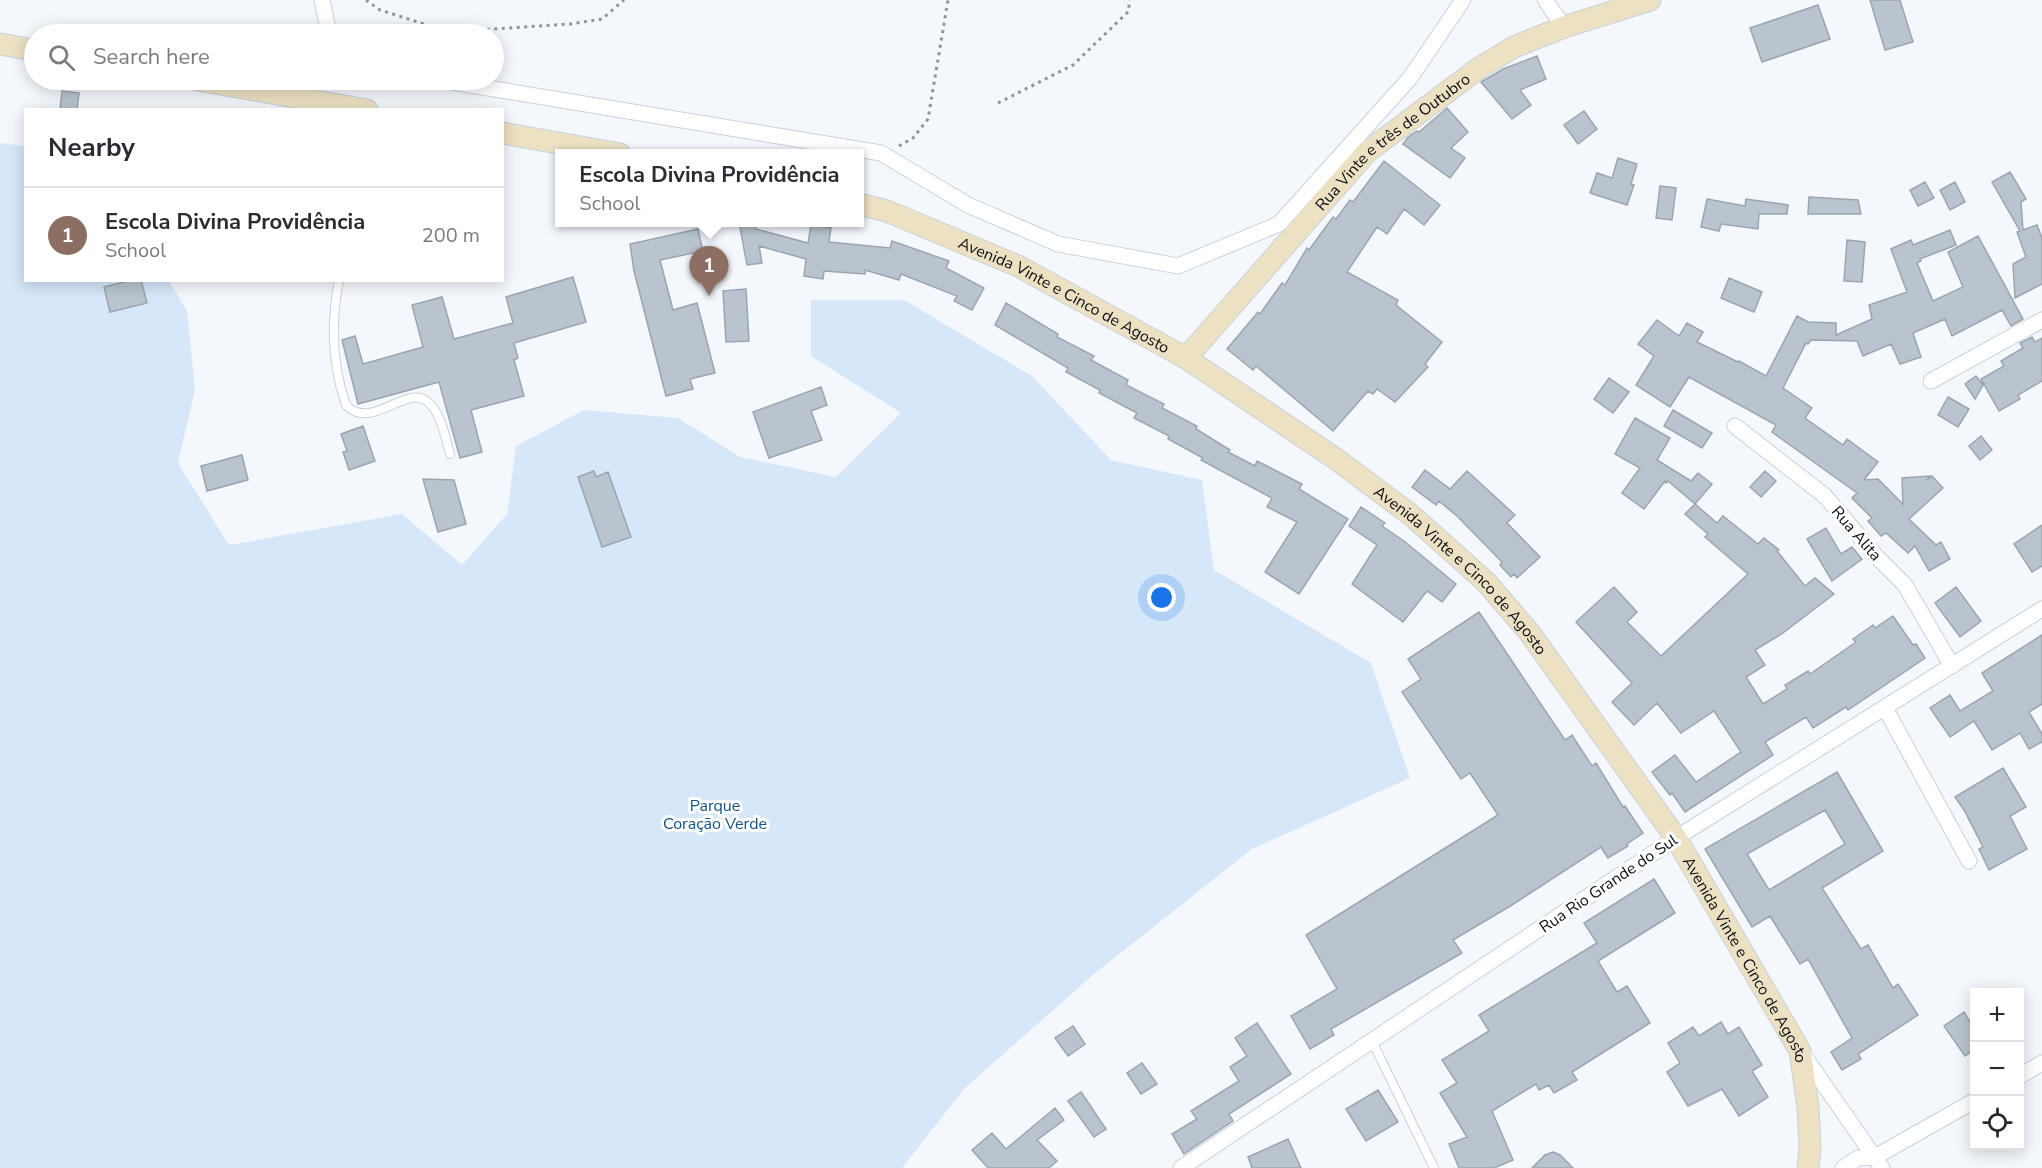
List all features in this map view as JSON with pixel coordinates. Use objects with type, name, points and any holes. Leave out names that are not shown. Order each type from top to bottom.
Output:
[{"type":"main road","name":"Rua Vinte e três de Outubro","points":[[1186,358],[1367,152],[1479,68],[1514,47],[1564,27],[1650,0]]},
{"type":"main road","points":[[0,44],[24,48]]},
{"type":"main road","points":[[254,90],[356,108]]},
{"type":"main road","points":[[504,133],[596,149]]},
{"type":"main road","name":"Avenida Vinte e Cinco de Agosto","points":[[864,205],[886,211],[1018,266],[1186,358],[1364,480],[1411,515],[1486,582],[1529,632],[1676,838],[1800,1051],[1808,1116],[1810,1147],[1808,1168]]},
{"type":"street","points":[[322,0],[327,24]]},
{"type":"street","points":[[864,151],[884,154],[968,205],[1058,244],[1178,266],[1279,224],[1410,78],[1463,0]]},
{"type":"street","points":[[1545,0],[1564,27]]},
{"type":"street","points":[[500,90],[854,149]]},
{"type":"street","points":[[1931,381],[2042,320]]},
{"type":"street","name":"Rua Alita","points":[[1735,426],[1824,496],[1876,556],[1905,585],[1952,666]]},
{"type":"street","name":"Rua Rio Grande do Sul","points":[[1181,1168],[1676,838],[2042,609]]},
{"type":"street","points":[[1885,708],[1969,861]]},
{"type":"street","points":[[1800,1051],[1876,1164]]},
{"type":"street","points":[[2024,1073],[2042,1063]]},
{"type":"street","points":[[1876,1164],[1970,1104]]},
{"type":"street","points":[[1843,1168],[1858,1158],[1876,1164]]},
{"type":"lane","points":[[339,282],[334,340],[336,361],[346,405],[356,413],[369,414],[413,398],[424,400],[435,410],[450,454]]},
{"type":"lane","points":[[1372,1041],[1434,1168]]},
{"type":"path","points":[[366,0],[380,10],[424,24]]},
{"type":"path","points":[[504,28],[570,24],[602,19],[624,0]]},
{"type":"path","points":[[884,154],[913,138],[928,119],[948,0]]},
{"type":"path","points":[[998,103],[1073,65],[1129,11],[1129,0]]},
{"type":"green space","name":"Parque Coração Verde","points":[[0,143],[24,146],[24,282],[170,282],[187,311],[195,390],[178,463],[229,545],[402,514],[462,565],[507,514],[516,446],[584,410],[678,418],[740,457],[836,477],[901,413],[811,356],[811,300],[904,300],[1032,376],[1111,460],[1202,480],[1214,570],[1371,663],[1410,778],[1252,849],[1094,974],[964,1089],[902,1168],[0,1168]]},
{"type":"building","points":[[1870,0],[1900,0],[1913,42],[1885,50]]},
{"type":"building","points":[[1818,5],[1830,39],[1762,62],[1750,28]]},
{"type":"building","points":[[1537,56],[1546,79],[1520,90],[1531,105],[1512,119],[1481,82],[1503,69]]},
{"type":"building","points":[[62,91],[79,93],[77,108],[60,108]]},
{"type":"building","points":[[1447,108],[1468,132],[1451,148],[1465,158],[1450,178],[1403,144],[1408,137],[1419,132]]},
{"type":"building","points":[[1584,111],[1597,129],[1578,144],[1564,125]]},
{"type":"building","points":[[1618,158],[1637,164],[1631,184],[1634,185],[1627,205],[1590,193],[1597,173],[1612,178]]},
{"type":"building","points":[[1384,161],[1440,205],[1424,225],[1404,209],[1387,234],[1377,227],[1347,272],[1398,300],[1396,305],[1442,342],[1425,364],[1428,367],[1395,402],[1377,389],[1373,394],[1368,391],[1333,431],[1256,366],[1253,370],[1227,349],[1258,312],[1260,314],[1282,283],[1285,285],[1307,248],[1309,250],[1333,217],[1336,219],[1350,200],[1353,202]]},
{"type":"building","points":[[2010,172],[2026,199],[2021,202],[2023,230],[2037,225],[2042,238],[2042,284],[2015,298],[2013,264],[2026,257],[2017,232],[2020,231],[1992,182]]},
{"type":"building","points":[[1925,182],[1934,198],[1918,206],[1910,190]]},
{"type":"building","points":[[1955,182],[1965,202],[1950,210],[1940,190]]},
{"type":"building","points":[[1660,186],[1676,188],[1672,220],[1656,218]]},
{"type":"building","points":[[1809,197],[1858,200],[1861,214],[1808,214]]},
{"type":"building","points":[[1707,199],[1745,206],[1746,199],[1788,205],[1787,214],[1759,214],[1758,229],[1721,224],[1719,231],[1701,227]]},
{"type":"building","points":[[740,227],[756,227],[756,229],[808,243],[811,227],[824,227],[831,228],[829,242],[890,248],[892,241],[949,261],[946,268],[984,288],[972,310],[954,301],[957,296],[901,274],[899,280],[865,270],[865,274],[824,271],[823,279],[804,276],[806,259],[759,246],[762,263],[747,265]]},
{"type":"building","points":[[698,229],[703,251],[660,260],[673,310],[697,303],[715,373],[690,379],[693,389],[666,396],[634,271],[630,244]]},
{"type":"building","points":[[1950,230],[1956,245],[1920,259],[1921,261],[1917,263],[1933,301],[1963,287],[1948,252],[1978,236],[2023,319],[2011,326],[2002,310],[1952,336],[1945,319],[1913,333],[1921,357],[1900,364],[1891,344],[1863,356],[1857,341],[1811,340],[1808,344],[1806,343],[1783,388],[1812,408],[1805,418],[1843,445],[1847,439],[1878,462],[1864,480],[1878,479],[1903,504],[1902,478],[1930,476],[1927,480],[1932,476],[1943,488],[1909,519],[1936,545],[1941,542],[1950,559],[1929,571],[1915,546],[1908,553],[1886,533],[1881,536],[1868,521],[1872,518],[1852,498],[1857,493],[1772,432],[1776,425],[1689,377],[1670,407],[1636,385],[1654,356],[1638,344],[1657,320],[1679,336],[1687,323],[1703,332],[1697,342],[1766,376],[1797,316],[1808,322],[1836,323],[1836,335],[1872,319],[1869,305],[1907,292],[1891,249],[1911,240],[1913,245]]},
{"type":"building","points":[[1847,240],[1865,242],[1862,282],[1844,281]]},
{"type":"building","points":[[573,277],[586,322],[514,343],[518,358],[514,360],[524,396],[471,410],[482,452],[460,458],[439,382],[358,404],[342,340],[355,336],[363,364],[423,347],[412,305],[442,297],[454,339],[513,323],[506,297]]},
{"type":"building","points":[[1729,278],[1762,292],[1754,312],[1721,298]]},
{"type":"building","points":[[124,282],[142,282],[147,303],[110,312],[104,287]]},
{"type":"building","points":[[746,289],[749,341],[726,342],[723,291]]},
{"type":"building","points":[[1006,303],[1058,334],[1057,337],[1094,356],[1091,360],[1128,380],[1126,385],[1164,404],[1162,408],[1197,426],[1196,429],[1230,450],[1228,452],[1255,466],[1257,461],[1302,484],[1299,489],[1348,519],[1299,594],[1265,572],[1297,522],[1267,507],[1272,498],[1201,460],[1203,458],[1168,439],[1169,436],[1134,418],[1137,413],[1099,393],[1100,390],[1066,372],[1068,368],[995,325]]},
{"type":"building","points":[[2032,337],[2035,342],[2042,338],[2042,381],[2018,395],[2020,399],[1999,411],[1981,379],[2004,366],[2001,361],[2023,348],[2020,343]]},
{"type":"building","points":[[1976,376],[1983,385],[1975,399],[1965,384]]},
{"type":"building","points":[[1609,378],[1629,392],[1613,413],[1594,399]]},
{"type":"building","points":[[821,387],[827,405],[811,411],[822,440],[769,458],[753,412]]},
{"type":"building","points":[[1948,397],[1969,409],[1958,427],[1938,415]]},
{"type":"building","points":[[1673,410],[1712,433],[1702,448],[1664,426]]},
{"type":"building","points":[[1635,418],[1670,438],[1657,460],[1691,481],[1698,473],[1712,484],[1695,504],[1668,481],[1666,483],[1665,481],[1644,509],[1622,493],[1640,468],[1615,454]]},
{"type":"building","points":[[363,426],[375,461],[349,470],[343,452],[347,451],[341,434]]},
{"type":"building","points":[[1981,436],[1992,450],[1980,460],[1969,446]]},
{"type":"building","points":[[242,455],[248,480],[207,491],[201,466]]},
{"type":"building","points":[[1425,470],[1450,489],[1467,471],[1515,515],[1507,523],[1540,557],[1517,578],[1514,574],[1511,577],[1500,565],[1502,562],[1457,516],[1439,501],[1436,505],[1412,487]]},
{"type":"building","points":[[594,471],[596,477],[608,472],[631,537],[602,547],[578,477]]},
{"type":"building","points":[[1765,471],[1776,481],[1761,497],[1750,487]]},
{"type":"building","points":[[423,479],[454,480],[466,524],[438,532]]},
{"type":"building","points":[[1695,504],[1717,523],[1723,516],[1758,544],[1764,538],[1779,550],[1777,551],[1805,586],[1815,578],[1834,594],[1783,633],[1755,650],[1765,665],[1746,677],[1763,704],[1787,689],[1785,685],[1808,671],[1810,674],[1856,642],[1853,639],[1873,625],[1875,628],[1893,616],[1925,658],[1848,710],[1846,707],[1813,728],[1806,717],[1765,742],[1773,755],[1685,812],[1672,793],[1670,795],[1652,772],[1675,755],[1696,782],[1741,752],[1714,711],[1681,733],[1657,703],[1634,725],[1612,702],[1632,683],[1576,622],[1614,587],[1637,612],[1627,622],[1661,656],[1748,574],[1705,537],[1708,534],[1685,514]]},
{"type":"building","points":[[1361,507],[1385,523],[1382,526],[1456,584],[1442,602],[1427,591],[1403,622],[1352,584],[1377,545],[1349,526]]},
{"type":"building","points":[[2042,525],[2042,566],[2032,572],[2014,544]]},
{"type":"building","points":[[1826,528],[1841,554],[1852,547],[1862,559],[1832,581],[1807,539]]},
{"type":"building","points":[[1956,587],[1981,621],[1960,637],[1935,603]]},
{"type":"building","points":[[1479,612],[1565,740],[1572,735],[1592,766],[1596,763],[1623,807],[1625,806],[1643,833],[1627,844],[1628,846],[1608,858],[1601,847],[1453,940],[1462,953],[1331,1029],[1334,1035],[1310,1049],[1291,1016],[1337,989],[1306,935],[1498,815],[1470,773],[1461,779],[1402,692],[1421,679],[1408,659]]},
{"type":"building","points":[[2042,635],[2042,704],[2029,712],[2042,734],[2042,742],[2029,749],[2020,733],[1992,750],[1974,721],[1950,737],[1930,708],[1950,695],[1960,711],[1993,691],[1982,673]]},
{"type":"building","points":[[2003,768],[2026,807],[2010,816],[2027,849],[1989,870],[1979,849],[1983,847],[1955,797]]},
{"type":"building","points":[[1837,772],[1883,851],[1822,888],[1861,949],[1868,945],[1893,988],[1898,984],[1918,1015],[1858,1054],[1861,1059],[1842,1070],[1831,1052],[1852,1038],[1808,959],[1800,964],[1770,916],[1752,927],[1705,849]],"holes":[[[1825,810],[1845,844],[1769,890],[1747,854]]]},
{"type":"building","points":[[1654,879],[1675,913],[1598,961],[1617,992],[1627,986],[1650,1023],[1572,1072],[1577,1080],[1554,1093],[1549,1085],[1539,1090],[1536,1084],[1492,1111],[1513,1160],[1494,1168],[1459,1168],[1449,1144],[1467,1137],[1440,1093],[1457,1083],[1442,1060],[1489,1031],[1479,1015],[1597,943],[1584,923]]},
{"type":"building","points":[[1964,1012],[1970,1022],[1970,1053],[1965,1056],[1944,1026]]},
{"type":"building","points":[[1721,1022],[1728,1034],[1739,1027],[1762,1065],[1752,1071],[1768,1097],[1739,1116],[1722,1089],[1688,1106],[1667,1072],[1680,1063],[1668,1043],[1693,1027],[1699,1036]]},
{"type":"building","points":[[1257,1023],[1291,1074],[1229,1114],[1233,1121],[1184,1154],[1172,1134],[1197,1119],[1191,1111],[1239,1081],[1230,1067],[1247,1056],[1235,1038]]},
{"type":"building","points":[[1073,1026],[1085,1044],[1068,1056],[1055,1038]]},
{"type":"building","points":[[1142,1063],[1157,1084],[1141,1094],[1127,1073]]},
{"type":"building","points":[[1378,1090],[1398,1122],[1366,1141],[1346,1109]]},
{"type":"building","points":[[1081,1092],[1106,1129],[1094,1137],[1068,1101]]},
{"type":"building","points":[[1055,1108],[1064,1120],[1037,1140],[1057,1161],[1049,1168],[988,1168],[972,1150],[992,1133],[1006,1149]]},
{"type":"building","points":[[1288,1139],[1301,1168],[1252,1168],[1248,1157]]},
{"type":"building","points":[[1553,1152],[1560,1155],[1573,1168],[1532,1168],[1545,1155]]},
{"type":"place","name":"Escola Divina Providência","points":[[709,296]]}]
